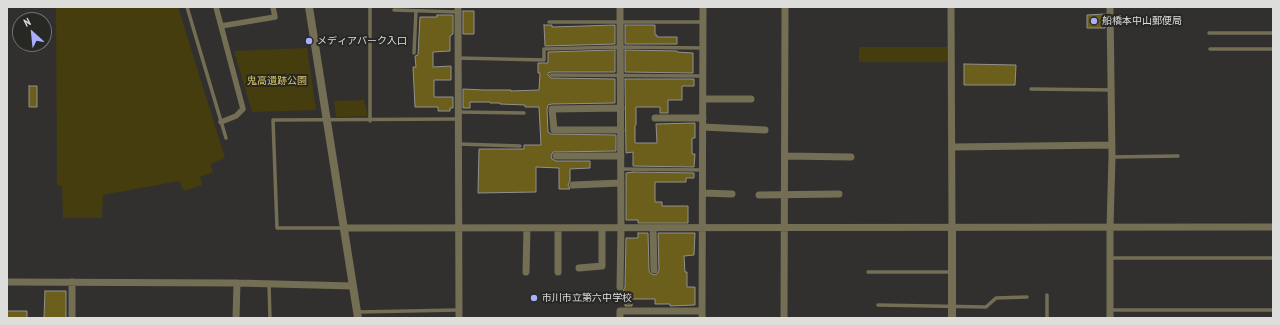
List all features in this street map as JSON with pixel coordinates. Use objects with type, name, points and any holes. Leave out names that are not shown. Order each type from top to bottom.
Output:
[{"type":"street","points":[[216,7],[243,109],[236,116],[221,122]]},
{"type":"street","points":[[222,26],[275,17],[273,7]]},
{"type":"street","points":[[309,7],[358,315]]},
{"type":"street","points":[[620,7],[620,287]]},
{"type":"street","points":[[620,318],[620,311],[702,315],[703,7]]},
{"type":"street","points":[[784,318],[785,7]]},
{"type":"street","points":[[951,7],[952,318]]},
{"type":"street","points":[[1110,7],[1112,145],[1110,314]]},
{"type":"street","points":[[458,9],[458,314]]},
{"type":"street","points":[[703,99],[751,99]]},
{"type":"street","points":[[620,108],[552,109],[554,130],[621,130]]},
{"type":"street","points":[[655,118],[703,118]]},
{"type":"street","points":[[703,127],[766,130]]},
{"type":"street","points":[[952,147],[1112,145]]},
{"type":"street","points":[[556,156],[621,156]]},
{"type":"street","points":[[785,156],[851,157]]},
{"type":"street","points":[[573,185],[621,183]]},
{"type":"street","points":[[703,193],[732,194]]},
{"type":"street","points":[[759,195],[839,194]]},
{"type":"street","points":[[345,228],[1273,227]]},
{"type":"street","points":[[526,272],[527,228]]},
{"type":"street","points":[[558,228],[558,272]]},
{"type":"street","points":[[579,268],[602,266],[602,228]]},
{"type":"street","points":[[653,228],[654,270]]},
{"type":"street","points":[[7,282],[237,283],[353,286]]},
{"type":"street","points":[[72,282],[72,318]]},
{"type":"street","points":[[236,318],[237,283]]},
{"type":"lane","points":[[186,7],[226,138]]},
{"type":"lane","points":[[370,7],[370,121]]},
{"type":"lane","points":[[394,10],[416,11],[458,9]]},
{"type":"lane","points":[[414,53],[416,11]]},
{"type":"lane","points":[[549,22],[703,22]]},
{"type":"lane","points":[[1209,33],[1273,33]]},
{"type":"lane","points":[[458,58],[544,60],[544,49],[703,48]]},
{"type":"lane","points":[[1210,49],[1273,50]]},
{"type":"lane","points":[[551,75],[703,76]]},
{"type":"lane","points":[[1031,89],[1111,90]]},
{"type":"lane","points":[[345,228],[277,228],[273,120],[370,121],[524,113]]},
{"type":"lane","points":[[458,144],[520,146]]},
{"type":"lane","points":[[1112,157],[1178,156]]},
{"type":"lane","points":[[621,169],[703,170]]},
{"type":"lane","points":[[1110,258],[1273,258]]},
{"type":"lane","points":[[868,272],[952,272]]},
{"type":"lane","points":[[269,284],[270,318]]},
{"type":"lane","points":[[1047,295],[1048,318]]},
{"type":"lane","points":[[878,305],[986,307],[996,298],[1026,297]]},
{"type":"lane","points":[[1110,314],[1273,310]]},
{"type":"lane","points":[[358,315],[458,314]]},
{"type":"green space","points":[[56,7],[178,7],[225,158],[210,164],[213,172],[200,177],[202,185],[184,191],[179,181],[103,195],[102,218],[63,218],[62,186],[57,185]]},
{"type":"green space","points":[[859,47],[947,47],[947,62],[859,62]]},
{"type":"green space","name":"鬼高遺跡公園","points":[[307,48],[316,110],[252,112],[234,51]]},
{"type":"green space","points":[[364,100],[368,116],[336,117],[334,101]]},
{"type":"building","points":[[463,11],[474,11],[474,34],[463,34]]},
{"type":"building","points":[[1105,14],[1105,28],[1087,28],[1087,15]]},
{"type":"building","points":[[437,15],[453,15],[453,34],[450,36],[450,51],[433,52],[433,67],[451,66],[451,80],[434,80],[434,97],[453,97],[453,108],[450,108],[450,111],[438,111],[438,107],[415,107],[413,67],[416,67],[415,56],[418,55],[420,17],[437,17]]},
{"type":"building","points":[[544,25],[552,25],[552,27],[615,25],[615,44],[545,46]]},
{"type":"building","points":[[625,25],[655,25],[655,35],[657,35],[657,37],[677,37],[677,44],[625,44]]},
{"type":"building","points":[[615,50],[615,72],[551,72],[548,73],[548,75],[551,78],[615,79],[615,103],[552,104],[548,105],[547,109],[548,132],[551,134],[616,135],[616,151],[553,152],[551,156],[552,159],[556,161],[590,161],[590,168],[570,169],[570,181],[568,185],[570,189],[559,189],[559,168],[536,167],[536,192],[478,193],[479,149],[524,149],[524,145],[541,145],[539,107],[525,107],[525,105],[490,102],[470,102],[470,108],[463,108],[463,89],[511,91],[539,90],[540,73],[538,73],[538,63],[548,63],[548,52]]},
{"type":"building","points":[[625,50],[677,51],[693,53],[693,73],[625,72]]},
{"type":"building","points":[[964,64],[1016,65],[1015,85],[964,85]]},
{"type":"building","points":[[625,79],[694,79],[694,86],[682,86],[682,100],[668,100],[668,113],[660,113],[660,107],[636,107],[635,143],[657,143],[656,124],[695,123],[695,138],[692,138],[692,154],[695,154],[694,167],[633,166],[633,152],[626,153]]},
{"type":"building","points":[[29,86],[37,86],[37,107],[29,107]]},
{"type":"building","points":[[626,173],[694,173],[694,178],[686,178],[686,182],[655,182],[655,202],[662,202],[662,206],[688,206],[688,223],[638,223],[638,220],[626,220]]},
{"type":"building","points":[[638,233],[648,233],[649,270],[650,273],[654,275],[657,274],[659,270],[658,233],[695,233],[694,255],[684,256],[685,272],[687,272],[687,287],[695,287],[695,305],[670,306],[670,304],[655,304],[655,299],[632,299],[632,306],[625,306],[625,294],[623,294],[623,291],[625,287],[626,238],[638,238]]},
{"type":"building","points":[[45,291],[66,291],[66,318],[44,318]]},
{"type":"building","points":[[7,311],[27,311],[27,318],[7,318]]},
{"type":"place","name":"船橋本中山郵便局","points":[[1094,21]]},
{"type":"place","name":"メディアパーク入口","points":[[309,41]]},
{"type":"place","name":"市川市立第六中学校","points":[[534,298]]}]
